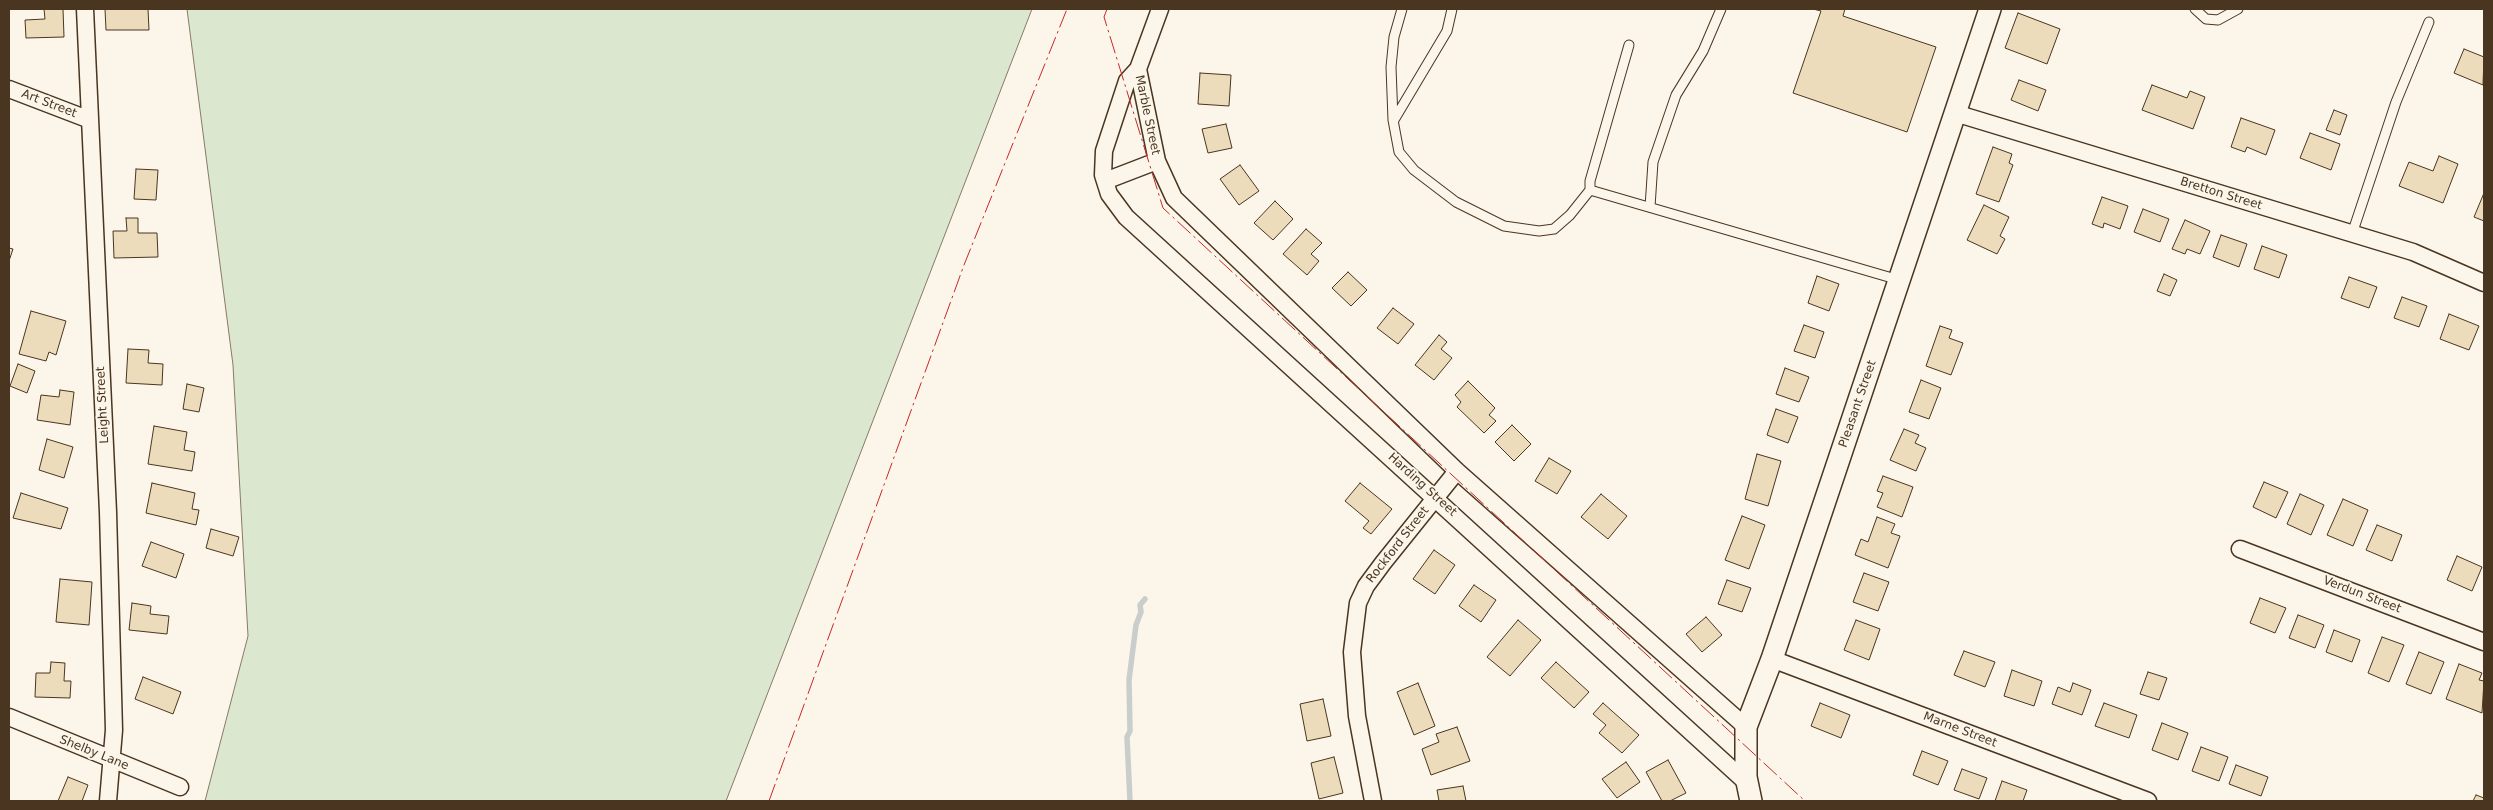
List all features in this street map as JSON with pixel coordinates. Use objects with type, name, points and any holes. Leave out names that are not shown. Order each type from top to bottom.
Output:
[{"type":"street","name":"Leight Street","points":[[85,9],[108,522],[114,730],[108,801]]},
{"type":"street","name":"Marble Street","points":[[1105,181],[1104,151],[1127,81],[1138,70],[1160,9]]},
{"type":"street","name":"Pleasant Street","points":[[1749,792],[1746,727],[1772,658],[1990,9]]},
{"type":"street","name":"Marble Street","points":[[1138,70],[1157,161]]},
{"type":"street","name":"Art Street","points":[[9,89],[90,120]]},
{"type":"street","name":"Bretton Street","points":[[1955,113],[2413,252],[2484,283]]},
{"type":"street","points":[[1105,181],[1157,161],[1174,198],[1457,471],[1746,727]]},
{"type":"street","name":"Harding Street","points":[[1105,181],[1109,194],[1126,217],[1435,498],[1749,792]]},
{"type":"street","name":"Rockford Street","points":[[1374,801],[1357,716],[1352,652],[1358,603],[1366,586],[1457,471]]},
{"type":"street","name":"Verdun Street","points":[[2240,548],[2484,642]]},
{"type":"street","name":"Marne Street","points":[[1772,658],[2148,801]]},
{"type":"street","name":"Shelby Lane","points":[[9,717],[112,761],[180,787]]},
{"type":"lane","points":[[1402,9],[1393,47],[1393,120],[1399,152],[1414,170],[1456,202],[1504,226],[1539,231],[1554,229],[1570,215],[1590,190],[1590,180],[1629,45]]},
{"type":"lane","points":[[1393,120],[1447,31],[1452,9]]},
{"type":"lane","points":[[1650,207],[1653,162],[1673,103],[1703,51],[1721,9]]},
{"type":"lane","points":[[2195,9],[2206,18],[2218,20],[2238,9]]},
{"type":"lane","points":[[2352,234],[2396,102],[2429,22]]},
{"type":"lane","points":[[1590,190],[1758,237],[1861,271],[1899,280]]},
{"type":"green space","points":[[187,9],[1032,9],[726,801],[205,801],[248,636],[233,365]]},
{"type":"building","points":[[44,9],[63,9],[64,37],[26,38],[25,20],[45,19]]},
{"type":"building","points":[[105,9],[148,9],[149,30],[106,30]]},
{"type":"building","points":[[1813,9],[1845,9],[1843,16],[1936,47],[1907,132],[1793,93],[1821,11]]},
{"type":"building","points":[[2018,13],[2060,29],[2047,64],[2005,48]]},
{"type":"building","points":[[2464,49],[2484,57],[2483,85],[2454,73]]},
{"type":"building","points":[[1200,73],[1231,75],[1229,106],[1198,104]]},
{"type":"building","points":[[2019,80],[2046,90],[2038,111],[2011,100]]},
{"type":"building","points":[[2152,85],[2187,98],[2190,91],[2205,97],[2193,129],[2142,110]]},
{"type":"building","points":[[2334,110],[2347,115],[2340,135],[2326,130]]},
{"type":"building","points":[[2241,118],[2275,130],[2266,155],[2247,147],[2245,152],[2231,147]]},
{"type":"building","points":[[1226,124],[1232,148],[1208,153],[1202,129]]},
{"type":"building","points":[[2310,133],[2340,144],[2331,170],[2300,158]]},
{"type":"building","points":[[1993,147],[2012,154],[2009,163],[2013,165],[1999,202],[1976,194]]},
{"type":"building","points":[[2439,156],[2458,164],[2443,203],[2399,186],[2409,162],[2433,171]]},
{"type":"building","points":[[1240,165],[1259,191],[1239,205],[1220,179]]},
{"type":"building","points":[[136,169],[158,170],[156,200],[134,199]]},
{"type":"building","points":[[2484,193],[2484,221],[2474,217]]},
{"type":"building","points":[[2102,197],[2128,206],[2120,229],[2104,223],[2103,228],[2092,224]]},
{"type":"building","points":[[1275,201],[1293,219],[1273,240],[1254,223]]},
{"type":"building","points":[[1984,205],[2009,217],[2000,236],[2005,239],[1997,254],[1967,240]]},
{"type":"building","points":[[2143,209],[2169,219],[2160,242],[2134,232]]},
{"type":"building","points":[[126,218],[138,218],[138,233],[157,233],[158,257],[114,258],[113,231],[127,231]]},
{"type":"building","points":[[2185,220],[2210,231],[2200,254],[2187,249],[2185,254],[2172,249]]},
{"type":"building","points":[[1306,229],[1322,243],[1311,254],[1319,261],[1307,275],[1283,254]]},
{"type":"building","points":[[2221,235],[2247,244],[2239,267],[2213,257]]},
{"type":"building","points":[[2262,246],[2287,255],[2279,278],[2254,269]]},
{"type":"building","points":[[9,248],[13,249],[9,261]]},
{"type":"building","points":[[1348,272],[1367,290],[1351,306],[1332,288]]},
{"type":"building","points":[[2164,274],[2177,280],[2170,296],[2157,291]]},
{"type":"building","points":[[1817,276],[1839,284],[1829,311],[1808,303]]},
{"type":"building","points":[[2349,277],[2377,287],[2369,308],[2341,298]]},
{"type":"building","points":[[2402,297],[2427,306],[2419,327],[2394,318]]},
{"type":"building","points":[[1393,308],[1414,324],[1398,344],[1377,328]]},
{"type":"building","points":[[31,311],[66,321],[56,355],[49,352],[46,361],[19,354]]},
{"type":"building","points":[[2449,314],[2479,326],[2469,350],[2440,339]]},
{"type":"building","points":[[1804,325],[1824,332],[1815,358],[1794,351]]},
{"type":"building","points":[[1940,326],[1952,330],[1949,338],[1963,343],[1951,375],[1926,366]]},
{"type":"building","points":[[1439,335],[1447,342],[1441,349],[1452,358],[1434,380],[1415,365]]},
{"type":"building","points":[[128,349],[149,350],[148,363],[163,364],[162,385],[126,383]]},
{"type":"building","points":[[18,364],[35,371],[27,393],[10,386]]},
{"type":"building","points":[[1785,368],[1809,377],[1799,402],[1776,394]]},
{"type":"building","points":[[1921,380],[1941,388],[1929,419],[1909,412]]},
{"type":"building","points":[[1468,381],[1495,408],[1489,415],[1496,421],[1484,433],[1457,407],[1461,402],[1455,395]]},
{"type":"building","points":[[187,384],[204,388],[199,412],[183,409]]},
{"type":"building","points":[[60,390],[74,392],[70,425],[37,420],[41,395],[59,397]]},
{"type":"building","points":[[1776,409],[1798,417],[1788,443],[1767,435]]},
{"type":"building","points":[[1512,425],[1531,444],[1514,461],[1495,442]]},
{"type":"building","points":[[154,426],[187,432],[184,450],[195,452],[192,471],[148,464]]},
{"type":"building","points":[[1904,429],[1919,435],[1915,443],[1926,448],[1916,471],[1890,460]]},
{"type":"building","points":[[47,439],[73,447],[64,478],[39,470]]},
{"type":"building","points":[[1757,454],[1781,461],[1768,506],[1745,499]]},
{"type":"building","points":[[1549,458],[1571,471],[1557,494],[1535,481]]},
{"type":"building","points":[[1883,476],[1913,487],[1902,517],[1877,507],[1883,493],[1877,491]]},
{"type":"building","points":[[2264,482],[2288,492],[2276,518],[2253,507]]},
{"type":"building","points":[[152,483],[195,493],[192,509],[199,510],[196,525],[146,513]]},
{"type":"building","points":[[1360,483],[1392,509],[1371,534],[1363,528],[1369,521],[1345,501]]},
{"type":"building","points":[[21,493],[68,508],[61,529],[13,518]]},
{"type":"building","points":[[1601,494],[1627,516],[1608,539],[1581,517]]},
{"type":"building","points":[[2300,494],[2324,505],[2311,535],[2287,524]]},
{"type":"building","points":[[2343,499],[2368,510],[2353,546],[2327,535]]},
{"type":"building","points":[[1742,516],[1765,525],[1749,569],[1725,560]]},
{"type":"building","points":[[1877,517],[1895,524],[1891,533],[1900,536],[1888,568],[1855,555],[1861,539],[1868,542]]},
{"type":"building","points":[[2377,525],[2402,535],[2392,561],[2366,550]]},
{"type":"building","points":[[211,529],[239,537],[233,556],[206,548]]},
{"type":"building","points":[[151,542],[184,554],[176,578],[142,566]]},
{"type":"building","points":[[1434,550],[1455,565],[1435,594],[1413,579]]},
{"type":"building","points":[[2457,556],[2482,567],[2472,591],[2447,580]]},
{"type":"building","points":[[1864,573],[1889,582],[1878,611],[1853,602]]},
{"type":"building","points":[[60,579],[92,582],[89,625],[56,622]]},
{"type":"building","points":[[1727,580],[1751,588],[1742,612],[1718,604]]},
{"type":"building","points":[[1474,585],[1496,600],[1481,622],[1459,606]]},
{"type":"building","points":[[2260,598],[2286,608],[2275,633],[2250,623]]},
{"type":"building","points":[[132,603],[151,606],[150,614],[169,616],[167,634],[129,630]]},
{"type":"building","points":[[2298,615],[2324,625],[2315,648],[2289,638]]},
{"type":"building","points":[[1706,617],[1722,635],[1702,652],[1686,634]]},
{"type":"building","points":[[1518,620],[1541,640],[1510,676],[1487,657]]},
{"type":"building","points":[[1856,620],[1880,629],[1869,660],[1844,650]]},
{"type":"building","points":[[2334,630],[2360,640],[2352,662],[2326,652]]},
{"type":"building","points":[[2382,637],[2404,645],[2389,682],[2368,673]]},
{"type":"building","points":[[1964,651],[1995,662],[1985,687],[1954,675]]},
{"type":"building","points":[[2419,652],[2444,662],[2431,694],[2406,684]]},
{"type":"building","points":[[51,662],[65,663],[64,681],[71,681],[70,698],[35,697],[36,673],[50,673]]},
{"type":"building","points":[[1556,662],[1589,692],[1574,708],[1541,678]]},
{"type":"building","points":[[2459,664],[2482,673],[2479,680],[2484,681],[2482,713],[2446,699]]},
{"type":"building","points":[[2012,670],[2042,681],[2034,706],[2004,696]]},
{"type":"building","points":[[2148,672],[2167,678],[2159,700],[2140,694]]},
{"type":"building","points":[[143,677],[181,692],[173,714],[135,699]]},
{"type":"building","points":[[1418,683],[1435,726],[1414,735],[1397,692]]},
{"type":"building","points":[[2073,683],[2091,690],[2082,715],[2052,704],[2058,687],[2070,692]]},
{"type":"building","points":[[1323,699],[1331,736],[1307,741],[1300,704]]},
{"type":"building","points":[[1603,703],[1639,735],[1622,753],[1599,733],[1606,725],[1593,714]]},
{"type":"building","points":[[1820,703],[1850,715],[1841,738],[1811,726]]},
{"type":"building","points":[[2104,703],[2137,715],[2129,738],[2095,726]]},
{"type":"building","points":[[2162,723],[2188,733],[2178,760],[2152,750]]},
{"type":"building","points":[[1457,727],[1470,761],[1431,775],[1422,749],[1439,742],[1436,734]]},
{"type":"building","points":[[2201,747],[2228,757],[2219,781],[2192,771]]},
{"type":"building","points":[[1922,751],[1948,761],[1938,785],[1913,775]]},
{"type":"building","points":[[1334,757],[1343,793],[1319,799],[1311,763]]},
{"type":"building","points":[[1668,760],[1686,793],[1670,801],[1662,801],[1646,772]]},
{"type":"building","points":[[1626,762],[1640,782],[1617,798],[1602,779]]},
{"type":"building","points":[[2236,765],[2268,777],[2261,796],[2229,784]]},
{"type":"building","points":[[1962,769],[1987,778],[1979,799],[1954,790]]},
{"type":"building","points":[[68,777],[88,785],[82,801],[58,801]]},
{"type":"building","points":[[2002,781],[2027,790],[2023,801],[1995,801]]},
{"type":"building","points":[[1463,786],[1466,801],[1439,801],[1437,790]]},
{"type":"building","points":[[2476,795],[2484,798],[2484,801],[2473,801]]},
{"type":"waterway","points":[[1130,801],[1127,737],[1130,731],[1129,680],[1136,625],[1141,612],[1140,605],[1145,599]]},
{"type":"power","points":[[769,801],[964,265],[1067,9]]},
{"type":"power","points":[[1107,9],[1104,17],[1163,208],[1805,801]]}]
